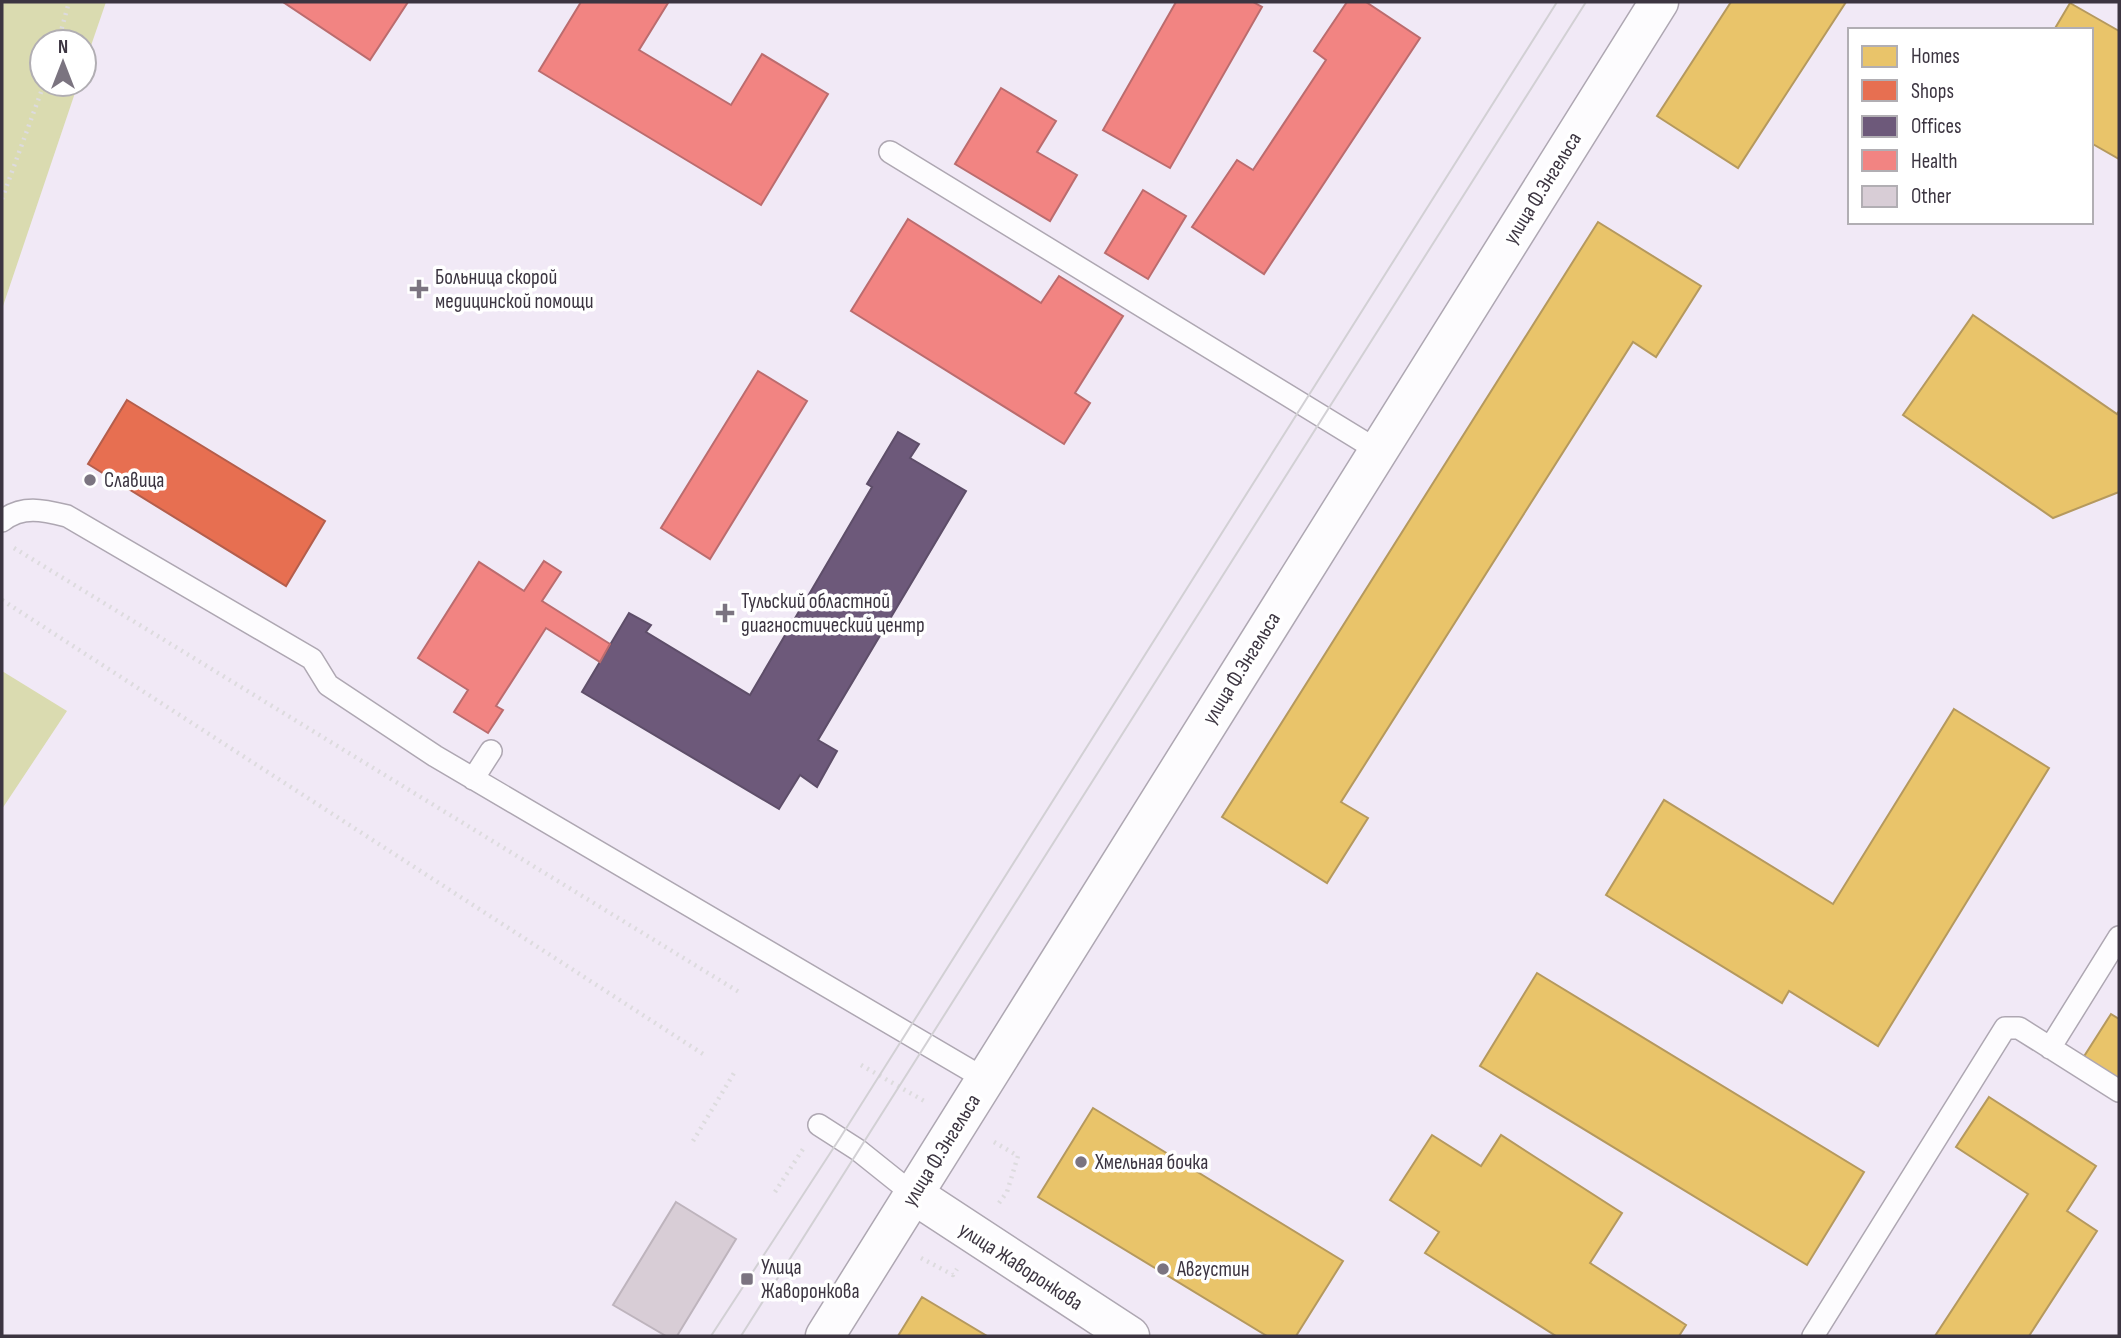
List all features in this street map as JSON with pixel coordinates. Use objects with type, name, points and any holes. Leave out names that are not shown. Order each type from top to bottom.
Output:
[{"type":"street","name":"улица Ф.Энгельса","points":[[825,1336],[1659,2]]},
{"type":"street","name":"улица Жаворонкова","points":[[913,1194],[1130,1336]]},
{"type":"lane","points":[[890,152],[1377,450]]},
{"type":"lane","points":[[2,521],[20,510],[44,510],[67,516],[312,659],[328,685],[473,779],[985,1079]]},
{"type":"lane","points":[[473,779],[491,751]]},
{"type":"lane","points":[[2050,1048],[2119,936]]},
{"type":"lane","points":[[1813,1336],[2005,1028],[2020,1028],[2119,1091]]},
{"type":"lane","points":[[819,1125],[858,1150],[913,1194]]},
{"type":"path","points":[[62,28],[69,2]]},
{"type":"path","points":[[2,199],[39,98]]},
{"type":"path","points":[[13,547],[739,992]]},
{"type":"path","points":[[2,600],[702,1054]]},
{"type":"path","points":[[693,1141],[734,1073]]},
{"type":"path","points":[[775,1192],[788,1173]]},
{"type":"green space","points":[[2,2],[106,2],[97,28],[28,28],[28,98],[73,98],[2,309]]},
{"type":"green space","points":[[2,671],[67,711],[2,809]]},
{"type":"building: Homes","points":[[1731,2],[1846,2],[1738,168],[1657,116]]},
{"type":"building: Homes","points":[[2070,3],[2119,31],[2119,159],[2093,144],[2093,28],[2055,28]]},
{"type":"building: Homes","points":[[1598,222],[1701,286],[1656,357],[1633,342],[1341,802],[1368,818],[1327,883],[1222,817]]},
{"type":"building: Homes","points":[[1973,315],[2117,414],[2119,411],[2119,492],[2053,518],[1903,415]]},
{"type":"building: Homes","points":[[1954,709],[2049,768],[1878,1046],[1789,991],[1782,1003],[1606,895],[1664,800],[1833,904]]},
{"type":"building: Homes","points":[[1537,973],[1864,1172],[1807,1265],[1480,1066]]},
{"type":"building: Homes","points":[[2111,1014],[2119,1019],[2119,1081],[2083,1058]]},
{"type":"building: Homes","points":[[1989,1097],[2096,1166],[2067,1211],[2097,1231],[2029,1336],[1935,1336],[2028,1194],[1956,1147]]},
{"type":"building: Homes","points":[[1093,1108],[1343,1261],[1296,1336],[1267,1336],[1038,1197]]},
{"type":"building: Homes","points":[[1432,1135],[1481,1166],[1501,1135],[1622,1213],[1590,1263],[1686,1325],[1679,1336],[1556,1336],[1425,1253],[1439,1232],[1390,1200]]},
{"type":"building: Homes","points":[[922,1297],[987,1336],[898,1336]]},
{"type":"building: Shops","points":[[127,400],[325,521],[286,586],[88,464]]},
{"type":"building: Offices","points":[[898,432],[919,444],[910,458],[966,491],[818,740],[837,751],[817,787],[800,775],[779,809],[582,692],[629,613],[651,625],[646,632],[750,695],[872,487],[867,484]]},
{"type":"building: Health","points":[[283,2],[408,2],[370,60]]},
{"type":"building: Health","points":[[581,2],[668,3],[639,50],[731,105],[762,54],[828,94],[761,205],[539,71]]},
{"type":"building: Health","points":[[1176,2],[1253,2],[1262,7],[1170,168],[1103,130]]},
{"type":"building: Health","points":[[1347,2],[1366,2],[1420,38],[1264,274],[1192,227],[1237,160],[1253,170],[1326,60],[1314,51]]},
{"type":"building: Health","points":[[1001,88],[1056,121],[1037,152],[1077,175],[1050,221],[955,164]]},
{"type":"building: Health","points":[[1143,190],[1186,216],[1148,279],[1105,253]]},
{"type":"building: Health","points":[[908,219],[1041,303],[1059,276],[1123,316],[1075,393],[1090,403],[1064,444],[851,311]]},
{"type":"building: Health","points":[[758,371],[807,401],[710,559],[661,528]]},
{"type":"building: Health","points":[[544,561],[561,572],[542,601],[610,644],[600,662],[546,628],[496,706],[503,710],[488,733],[454,712],[468,690],[418,658],[479,562],[524,591]]},
{"type":"building: Other","points":[[676,1202],[736,1239],[677,1336],[666,1336],[613,1305]]},
{"type":"tram line","points":[[711,1336],[840,1138],[1557,2]]},
{"type":"tram line","points":[[741,1336],[1586,2]]},
{"type":"place","name":"Больница скорой медицинской помощи","points":[[419,289]]},
{"type":"place","name":"Славица","points":[[90,480]]},
{"type":"place","name":"Тульский областной диагностический центр","points":[[725,613]]},
{"type":"place","name":"Хмельная бочка","points":[[1081,1162]]},
{"type":"place","name":"Августин","points":[[1163,1269]]},
{"type":"place","name":"Улица Жаворонкова","points":[[747,1279]]}]
